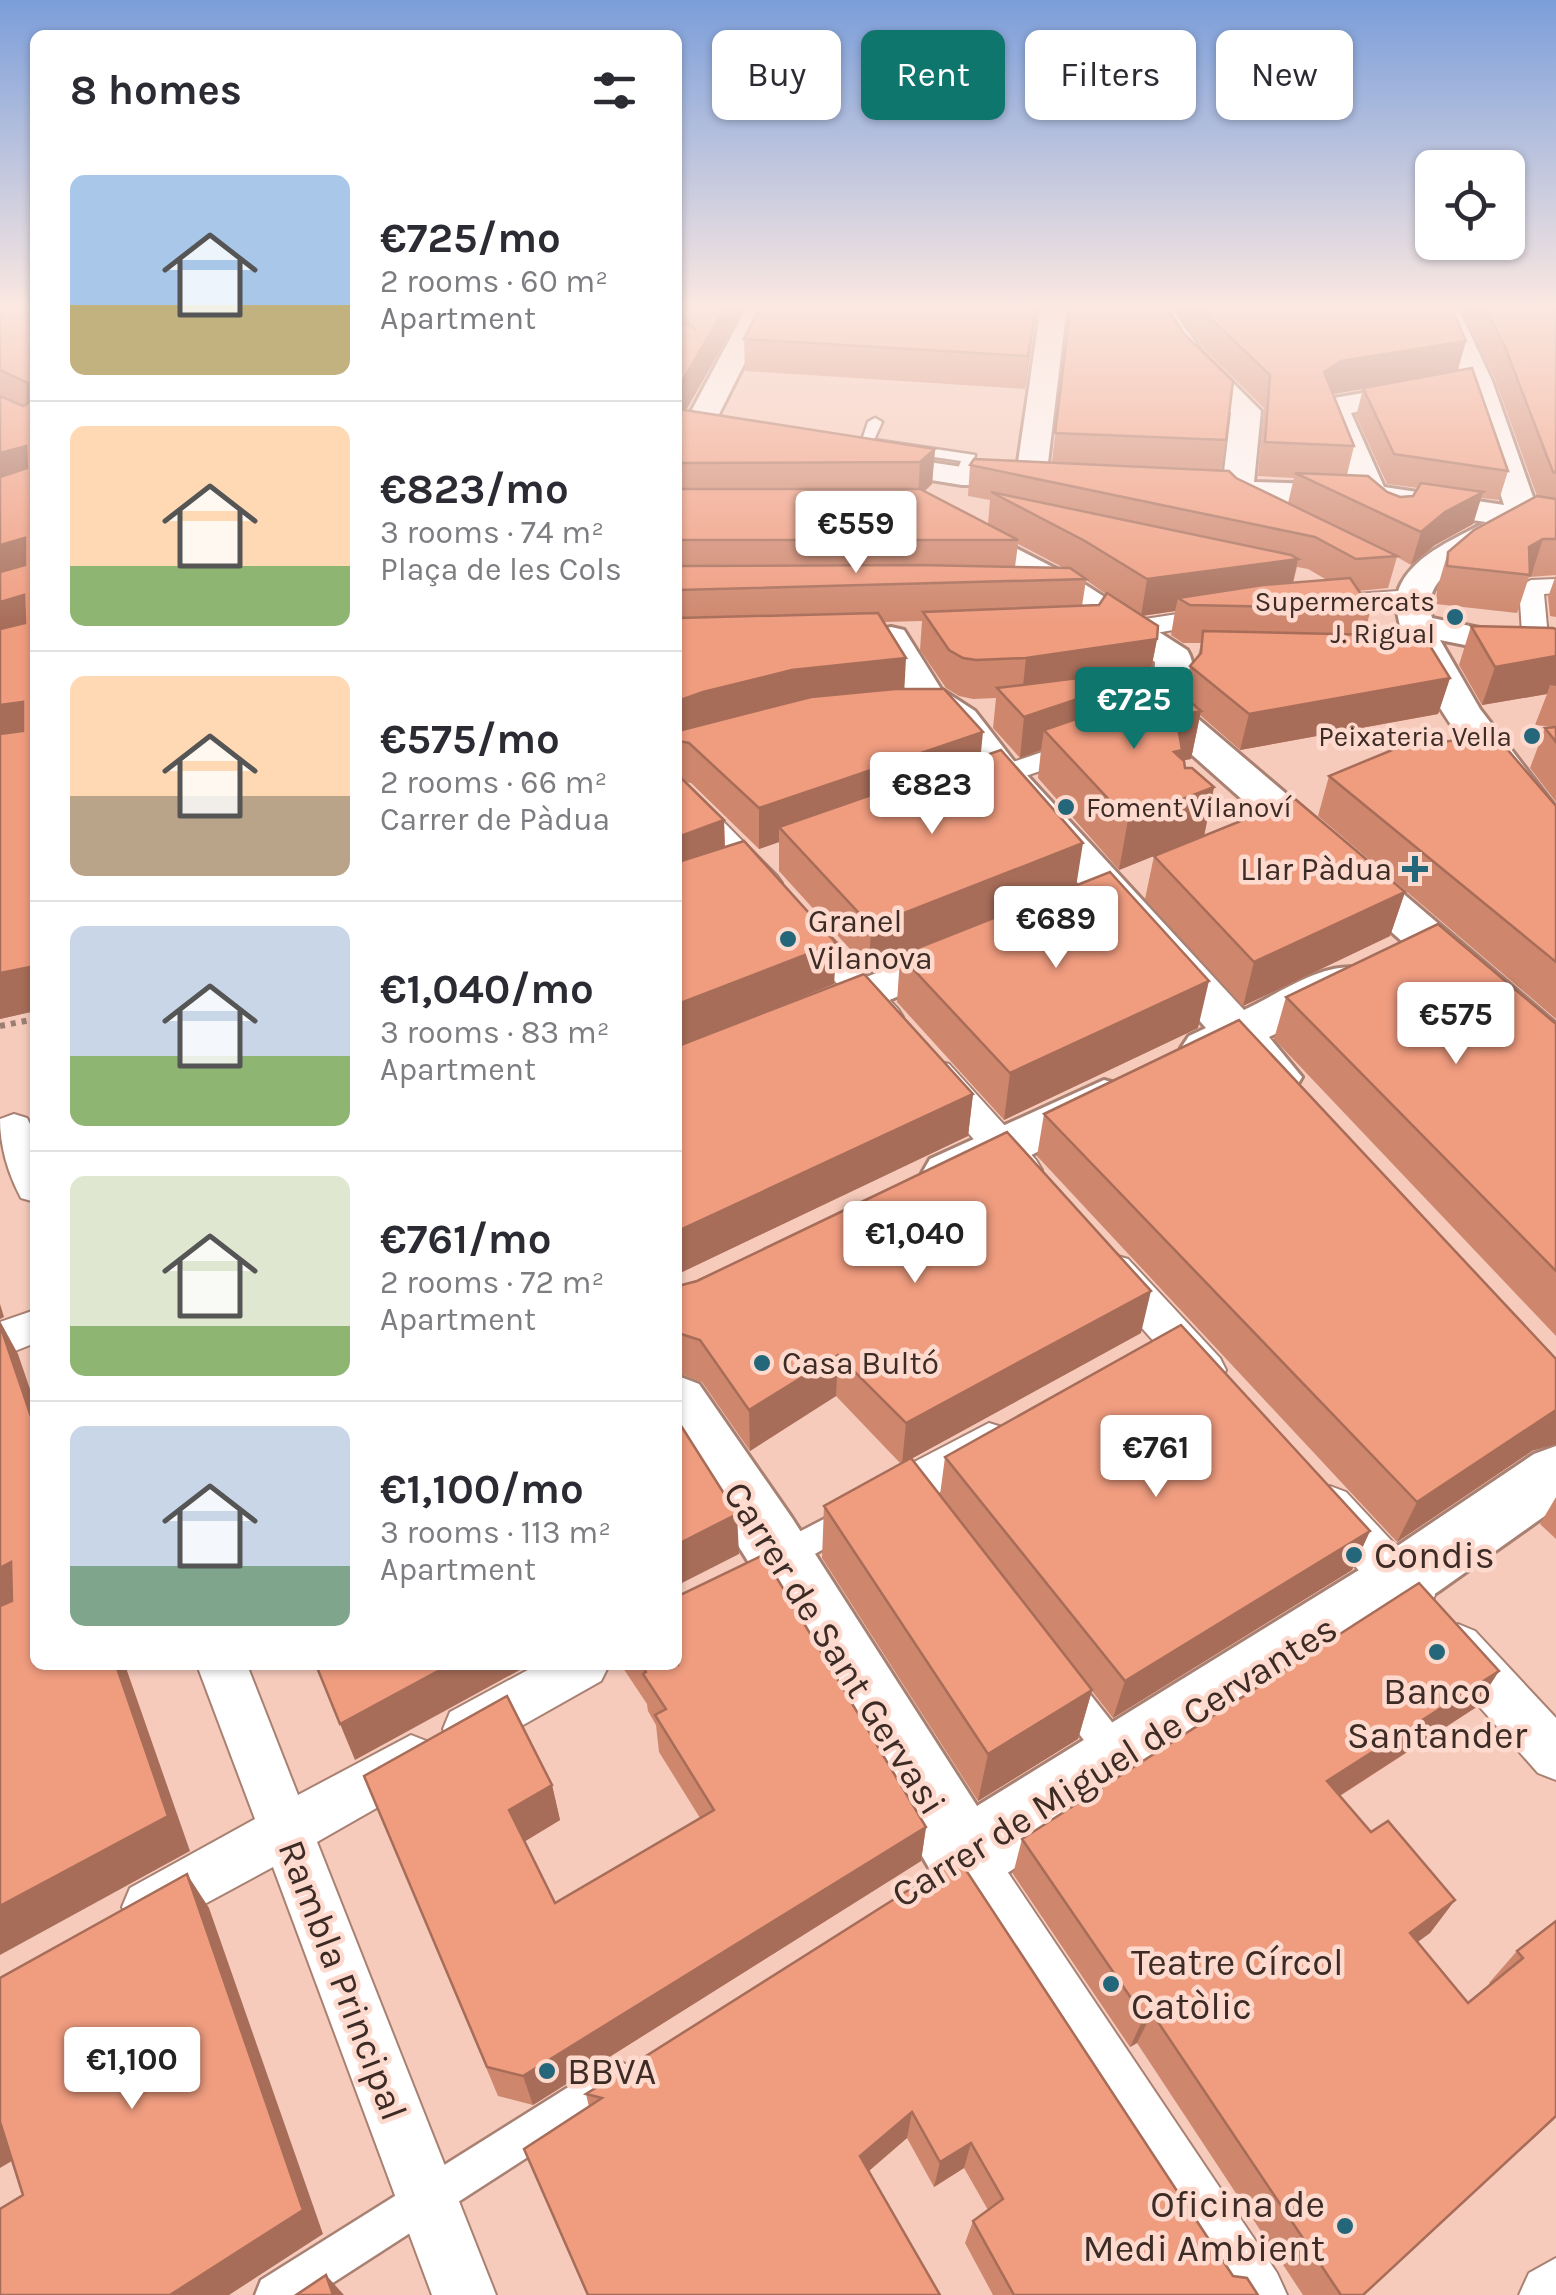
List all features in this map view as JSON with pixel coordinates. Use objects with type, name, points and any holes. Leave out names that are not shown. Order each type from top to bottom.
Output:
[{"type":"street","points":[[1032,478],[1042,412]]},
{"type":"street","points":[[1238,492],[1246,412]]},
{"type":"street","points":[[1336,412],[1416,615],[1418,641],[1455,710],[1556,835]]},
{"type":"street","points":[[1416,615],[1522,511],[1489,412]]},
{"type":"street","points":[[686,432],[732,440]]},
{"type":"street","points":[[826,455],[951,490],[1012,518]]},
{"type":"street","points":[[1068,480],[1032,478],[951,490],[925,510],[1088,619],[1254,611]]},
{"type":"street","points":[[1161,486],[1371,495],[1556,523]]},
{"type":"street","points":[[1238,492],[1263,512],[1297,527]]},
{"type":"street","points":[[1382,568],[1416,615]]},
{"type":"street","points":[[1088,619],[1126,586]]},
{"type":"street","points":[[1547,653],[1530,587],[1556,586]]},
{"type":"street","points":[[1005,591],[1189,657],[1154,712]]},
{"type":"street","points":[[1291,594],[1416,615],[1547,653]]},
{"type":"street","points":[[852,639],[909,638],[926,697],[962,719],[1112,894],[1314,1117]]},
{"type":"street","points":[[1048,708],[1154,712],[1293,819],[1556,1051]]},
{"type":"street","points":[[896,712],[998,712]]},
{"type":"street","points":[[950,794],[1015,781],[1109,739]]},
{"type":"street","points":[[682,797],[737,871],[792,914],[1042,1191]]},
{"type":"street","points":[[1246,838],[1293,819]]},
{"type":"street","points":[[737,871],[787,852]]},
{"type":"street","points":[[1064,912],[1160,874]]},
{"type":"street","points":[[682,1068],[1008,934]]},
{"type":"street","points":[[902,1195],[1429,940]]},
{"type":"street","points":[[16,1126],[30,1172]]},
{"type":"street","points":[[1082,1235],[1161,1346],[1229,1396]]},
{"type":"street","points":[[0,1340],[30,1328]]},
{"type":"street","name":"Carrer de Sant Gervasi","points":[[682,1409],[764,1566],[948,1866],[1255,2295]]},
{"type":"street","points":[[900,1503],[1031,1418]]},
{"type":"street","name":"Carrer de Miguel de Cervantes","points":[[948,1866],[1398,1580],[1556,1473]]},
{"type":"street","points":[[1308,1483],[1556,1755]]},
{"type":"street","name":"Rambla Principal","points":[[224,1670],[464,2295]]},
{"type":"street","points":[[111,1928],[575,1670]]},
{"type":"lane","points":[[876,422],[865,444],[970,458],[951,490]]},
{"type":"lane","points":[[764,1566],[900,1503]]},
{"type":"lane","points":[[1048,1667],[1118,1757]]},
{"type":"lane","points":[[276,2295],[647,2058]]},
{"type":"path","points":[[0,1026],[30,1019]]},
{"type":"building","points":[[0,412],[30,412],[30,967],[0,973],[0,734],[23,731],[23,702],[0,705],[0,629],[25,623],[24,595],[0,602],[0,572],[25,565],[25,538],[0,545],[0,477],[27,468],[26,446],[0,453]]},
{"type":"building","points":[[682,412],[935,449],[920,462],[682,463]]},
{"type":"building","points":[[1058,412],[1229,412],[1226,440],[1055,433]]},
{"type":"building","points":[[1267,412],[1340,412],[1354,446],[1265,442]]},
{"type":"building","points":[[1374,412],[1487,412],[1508,471],[1394,454]]},
{"type":"building","points":[[1530,412],[1556,412],[1556,473]]},
{"type":"building","points":[[974,459],[1229,471],[1236,478],[1397,556],[1356,559],[1315,537],[970,465]]},
{"type":"building","points":[[1295,473],[1368,476],[1400,497],[1413,496],[1421,483],[1483,492],[1445,512],[1421,532]]},
{"type":"building","points":[[682,489],[920,489],[1018,540],[682,540]]},
{"type":"building","points":[[991,492],[1291,555],[1298,559],[1147,579]]},
{"type":"building","points":[[1537,496],[1556,499],[1556,539],[1543,539],[1529,547],[1530,575],[1447,566],[1448,552],[1474,530]]},
{"type":"building","points":[[682,566],[1070,568],[1086,579],[682,590]]},
{"type":"building","points":[[1350,578],[1371,609],[1190,605],[1178,598],[1263,585]]},
{"type":"building","points":[[1107,593],[1158,626],[1157,639],[1026,658],[976,660],[949,650],[923,612],[1099,605]]},
{"type":"building","points":[[878,613],[906,658],[792,670],[682,700],[682,618]]},
{"type":"building","points":[[1471,626],[1556,629],[1556,656],[1495,667]]},
{"type":"building","points":[[1203,631],[1424,636],[1450,678],[1249,714],[1190,666],[1201,653]]},
{"type":"building","points":[[1143,670],[1149,675],[1024,717],[997,688]]},
{"type":"building","points":[[1172,686],[1201,711],[1176,716],[1182,750],[1174,752],[1184,761],[1185,768],[1192,768],[1214,787],[1128,820],[1044,730]]},
{"type":"building","points":[[944,689],[983,732],[759,808],[689,743],[682,742],[682,730],[811,697]]},
{"type":"building","points":[[1556,727],[1556,742],[1545,728]]},
{"type":"building","points":[[1495,735],[1556,806],[1556,962],[1329,776],[1397,748]]},
{"type":"building","points":[[1001,750],[1083,843],[871,926],[779,827]]},
{"type":"building","points":[[682,779],[724,820],[682,836]]},
{"type":"building","points":[[1295,799],[1405,892],[1254,962],[1154,856]]},
{"type":"building","points":[[744,841],[836,943],[682,1002],[682,861]]},
{"type":"building","points":[[1110,872],[1209,981],[1010,1073],[900,955]]},
{"type":"building","points":[[1438,924],[1556,1024],[1556,1271],[1286,997]]},
{"type":"building","points":[[864,974],[973,1094],[682,1229],[682,1044]]},
{"type":"building","points":[[1239,1020],[1556,1359],[1556,1410],[1417,1502],[1044,1114]]},
{"type":"building","points":[[1007,1132],[1151,1291],[906,1423],[838,1355],[749,1410],[700,1340],[682,1334],[682,1285]]},
{"type":"building","points":[[0,1325],[30,1413],[30,1670],[118,1670],[168,1816],[0,1906],[0,1606],[12,1601],[11,1562],[0,1568]]},
{"type":"building","points":[[1181,1325],[1370,1531],[1125,1681],[945,1457]]},
{"type":"building","points":[[682,1427],[737,1514],[682,1542]]},
{"type":"building","points":[[911,1458],[1092,1690],[988,1754],[824,1506]]},
{"type":"building","points":[[763,1555],[926,1827],[523,2076],[487,2067],[364,1776],[507,1696],[552,1785],[509,1810],[555,1903],[714,1810],[655,1715],[666,1709],[643,1674],[645,1670],[682,1670],[682,1594]]},
{"type":"building","points":[[1419,1583],[1499,1671],[1327,1781],[1371,1832],[1388,1821],[1455,1900],[1410,1933],[1468,2003],[1523,1958],[1517,1951],[1556,1921],[1556,2116],[1363,2295],[1341,2295],[1152,2013],[1144,2017],[1022,1839]]},
{"type":"building","points":[[318,1670],[440,1670],[340,1724]]},
{"type":"building","points":[[956,1860],[1233,2276],[1247,2278],[1258,2295],[1014,2295],[973,2221],[1003,2199],[971,2143],[940,2162],[912,2112],[860,2156],[940,2295],[588,2295],[524,2149],[602,2098],[586,2094]]},
{"type":"building","points":[[187,1874],[303,2210],[170,2295],[0,2295],[0,2209],[23,2195],[0,2122],[0,1978]]},
{"type":"building","points":[[326,2275],[333,2295],[296,2295]]},
{"type":"place","name":"Supermercats J. Rigual","points":[[1455,617]]},
{"type":"place","name":"Peixateria Vella","points":[[1532,736]]},
{"type":"place","name":"Foment Vilanoví","points":[[1066,807]]},
{"type":"place","name":"Llar Pàdua","points":[[1415,869]]},
{"type":"place","name":"Granel Vilanova","points":[[788,939]]},
{"type":"place","name":"Casa Bultó","points":[[762,1363]]},
{"type":"place","name":"Condis","points":[[1354,1555]]},
{"type":"place","name":"Banco Santander","points":[[1437,1652]]},
{"type":"place","name":"Teatre Círcol Catòlic","points":[[1111,1984]]},
{"type":"place","name":"BBVA","points":[[547,2071]]},
{"type":"place","name":"Oficina de Medi Ambient","points":[[1345,2226]]}]
